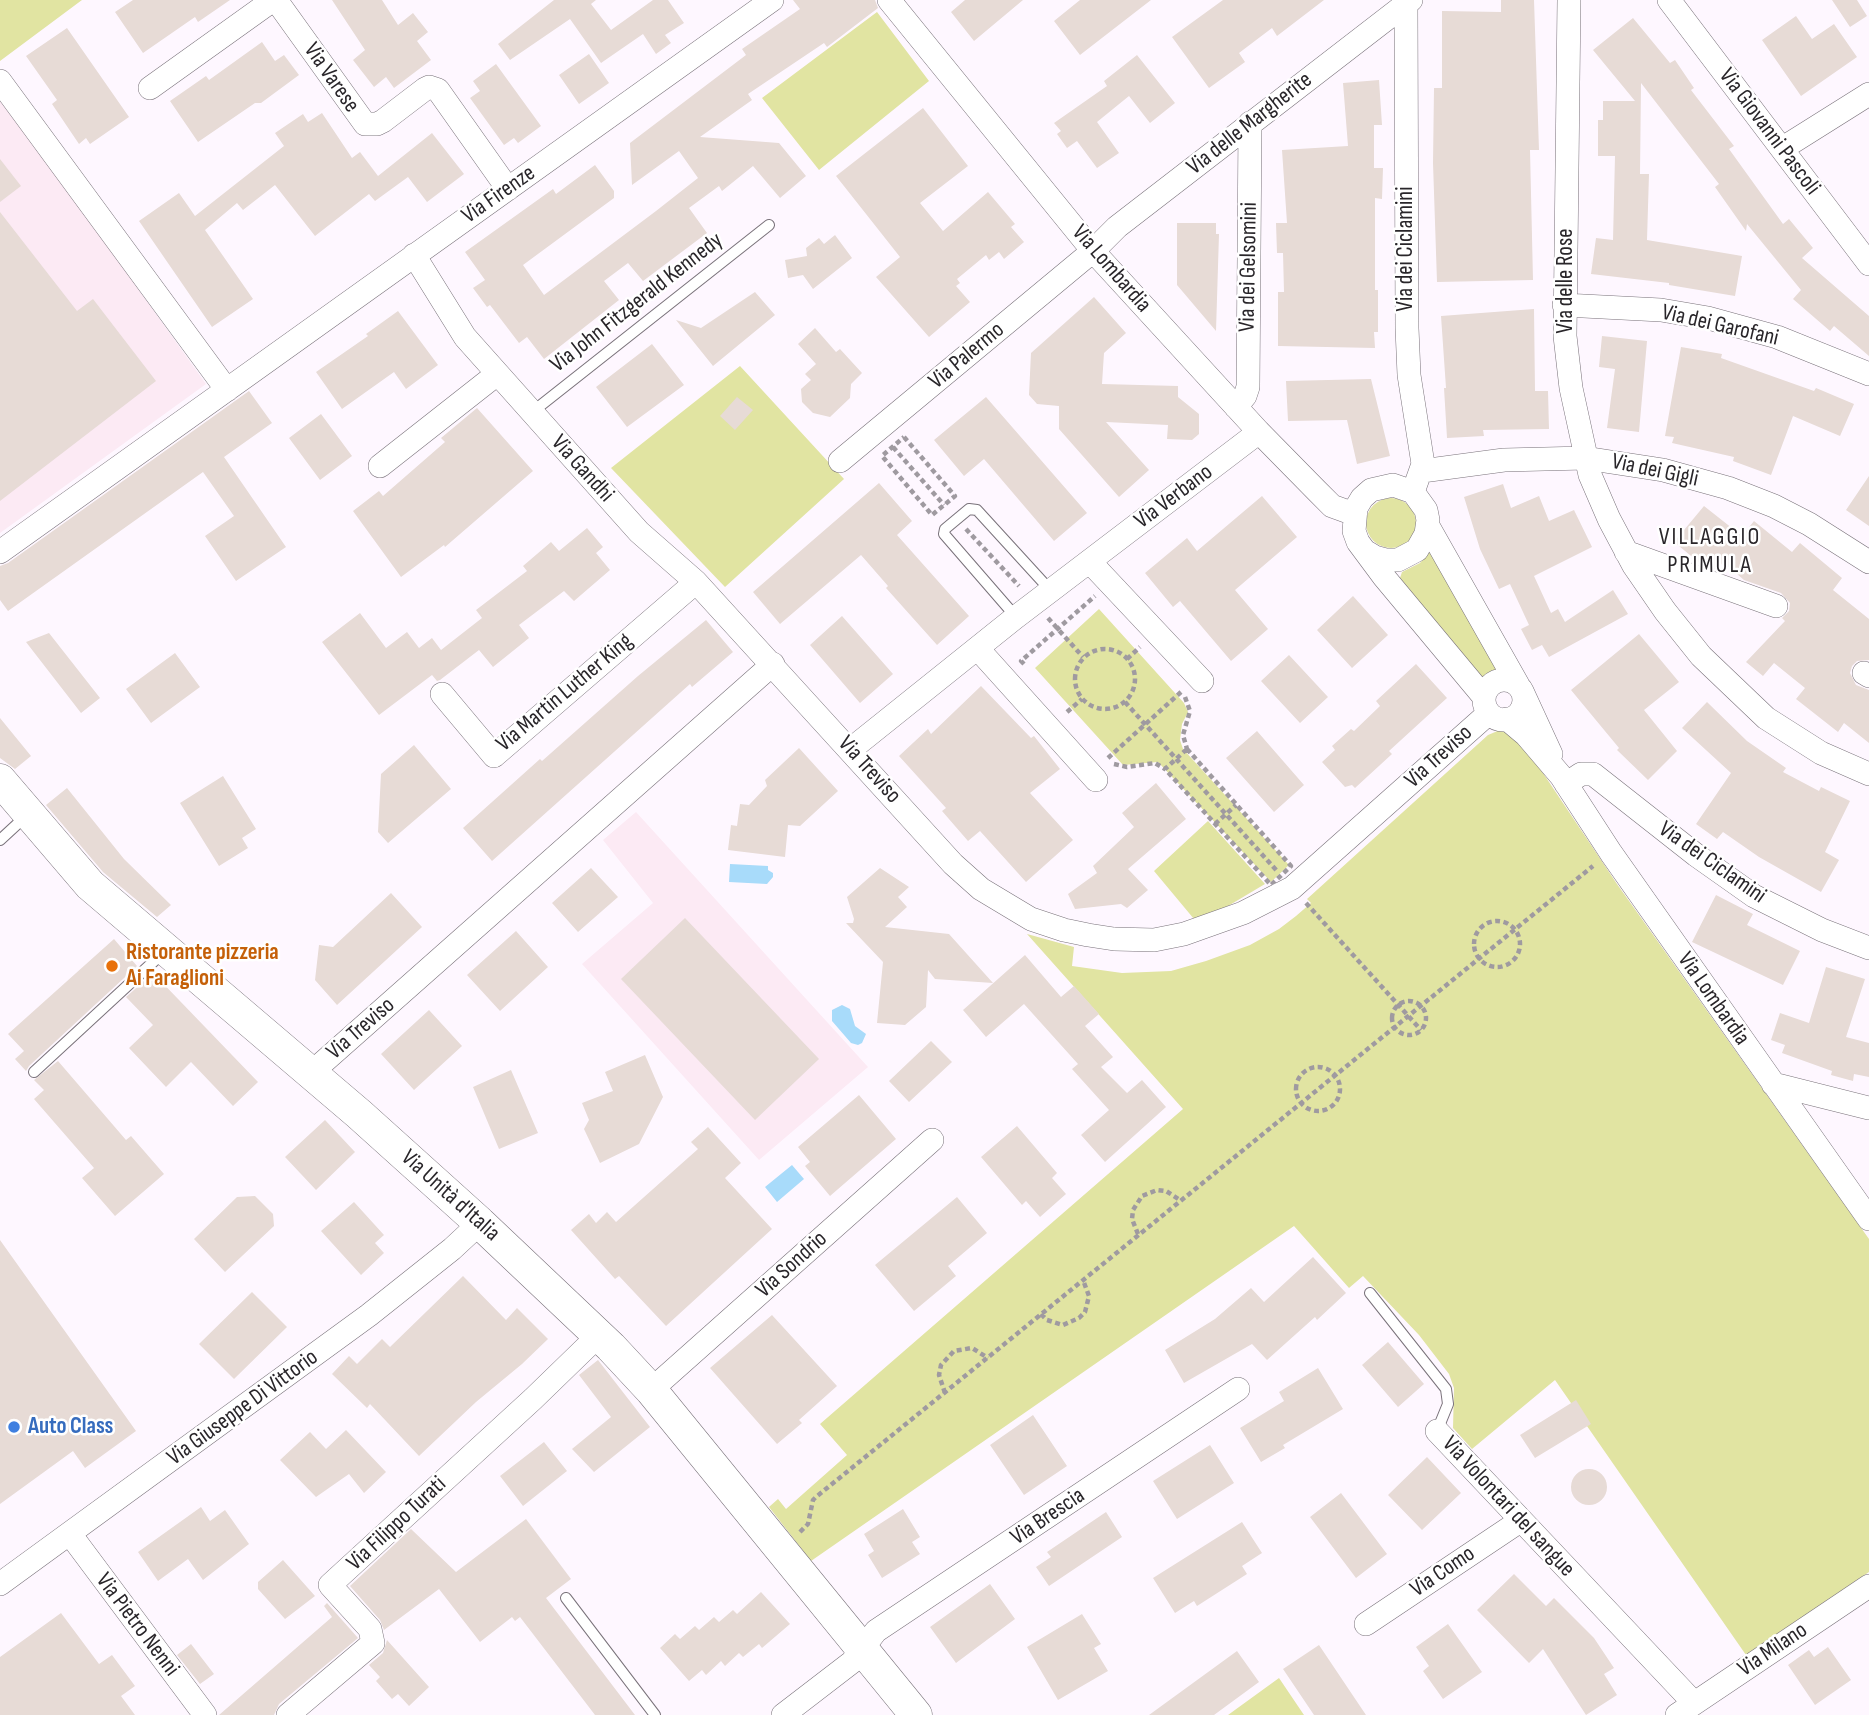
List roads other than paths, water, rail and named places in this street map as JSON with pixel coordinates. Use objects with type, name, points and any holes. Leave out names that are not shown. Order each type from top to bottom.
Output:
[{"type":"street","points":[[150,88],[274,0]]},
{"type":"street","name":"Via Varese","points":[[274,0],[365,124],[377,124],[425,89],[434,88],[442,94],[509,189]]},
{"type":"street","name":"Via Firenze","points":[[0,552],[772,0]]},
{"type":"street","name":"Via Lombardia","points":[[889,0],[1093,251],[1259,432],[1327,501],[1354,514],[1354,531],[1365,551],[1493,710],[1526,735],[1563,780],[1773,1084],[1867,1213]]},
{"type":"street","name":"Via delle Rose","points":[[1569,0],[1564,305],[1568,369],[1585,458],[1597,492],[1626,552],[1681,632],[1718,674],[1750,704],[1803,742],[1869,774]]},
{"type":"street","name":"Via Giovanni Pascoli","points":[[1669,0],[1869,264]]},
{"type":"street","name":"Via delle Margherite","points":[[1093,251],[1117,227],[1408,1]]},
{"type":"street","name":"Via dei Ciclamini","points":[[1408,1],[1407,340],[1409,374],[1423,457],[1422,471],[1413,492]]},
{"type":"street","points":[[0,81],[227,390]]},
{"type":"street","points":[[1783,148],[1869,94]]},
{"type":"street","name":"Via dei Gelsomini","points":[[1236,407],[1248,387],[1250,124]]},
{"type":"street","name":"Via Palermo","points":[[841,461],[1093,251]]},
{"type":"street","name":"Via Gandhi","points":[[414,255],[458,329],[497,374],[639,532],[696,582],[773,664]]},
{"type":"street","name":"Via dei Garofani","points":[[1564,305],[1654,310],[1715,319],[1777,337],[1869,374]]},
{"type":"street","points":[[380,466],[497,374]]},
{"type":"street","name":"Via Verbano","points":[[850,750],[1016,617],[1259,432]]},
{"type":"street","name":"Via dei Gigli","points":[[1422,471],[1504,460],[1585,458],[1687,476],[1752,497],[1800,519],[1869,562]]},
{"type":"street","points":[[1354,514],[1362,498],[1371,490],[1393,485],[1413,492]]},
{"type":"street","name":"Via Lombardia","points":[[1413,492],[1426,510],[1428,526],[1520,688],[1563,780]]},
{"type":"street","points":[[1365,551],[1386,560],[1408,556],[1423,541],[1428,526]]},
{"type":"street","points":[[1626,552],[1776,606]]},
{"type":"street","points":[[1090,562],[1202,681]]},
{"type":"street","name":"Via Martin Luther King","points":[[442,694],[494,755],[696,582]]},
{"type":"street","points":[[978,649],[1096,780]]},
{"type":"street","name":"Via Treviso","points":[[312,1073],[773,664],[971,881],[1021,914],[1051,926],[1076,933],[1127,940],[1167,938],[1227,919],[1292,888],[1493,710]]},
{"type":"street","points":[[1507,680],[1520,688],[1523,703],[1513,718],[1493,710],[1486,689],[1495,681],[1507,680]]},
{"type":"street","name":"Via dei Ciclamini","points":[[1563,780],[1581,774],[1592,774],[1696,855],[1754,896],[1822,930],[1869,948]]},
{"type":"street","name":"Via Unità d'Italia","points":[[0,780],[90,885],[312,1073],[480,1223],[599,1335],[651,1390],[916,1715]]},
{"type":"street","points":[[1773,1084],[1869,1108]]},
{"type":"street","name":"Via Sondrio","points":[[651,1390],[932,1140]]},
{"type":"street","name":"Via Giuseppe Di Vittorio","points":[[0,1584],[369,1315],[452,1249],[480,1223]]},
{"type":"street","name":"Via Filippo Turati","points":[[288,1715],[373,1643],[370,1629],[330,1586],[599,1335]]},
{"type":"street","name":"Via Brescia","points":[[862,1650],[876,1632],[1238,1389]]},
{"type":"street","name":"Via Volontari del sangue","points":[[1437,1432],[1520,1521],[1685,1709]]},
{"type":"street","name":"Via Como","points":[[1366,1624],[1520,1521]]},
{"type":"street","name":"Via Pietro Nenni","points":[[70,1534],[205,1715]]},
{"type":"street","name":"Via Milano","points":[[1685,1709],[1869,1586]]},
{"type":"street","points":[[783,1715],[852,1662],[862,1650]]},
{"type":"lane","name":"Via John Fitzgerald Kennedy","points":[[531,412],[769,225]]},
{"type":"lane","points":[[1016,617],[944,534],[945,529],[969,509],[977,510],[1051,591]]},
{"type":"lane","points":[[0,840],[28,814]]},
{"type":"lane","points":[[34,1072],[167,949]]},
{"type":"lane","name":"Via Volontari del sangue","points":[[1370,1293],[1446,1390],[1448,1404],[1437,1432]]},
{"type":"lane","points":[[566,1598],[655,1715]]},
{"type":"water","points":[[730,864],[768,866],[773,877],[767,884],[729,882]]},
{"type":"water","points":[[842,1005],[850,1009],[855,1026],[866,1034],[858,1045],[851,1043],[832,1021],[832,1010]]},
{"type":"water","points":[[792,1165],[804,1179],[777,1202],[765,1187]]},
{"type":"place","name":"Ristorante pizzeria Ai Faraglioni","points":[[112,966]]},
{"type":"place","name":"Auto Class","points":[[14,1427]]},
{"type":"district","name":"VILLAGGIO PRIMULA","points":[[1710,552]]}]
